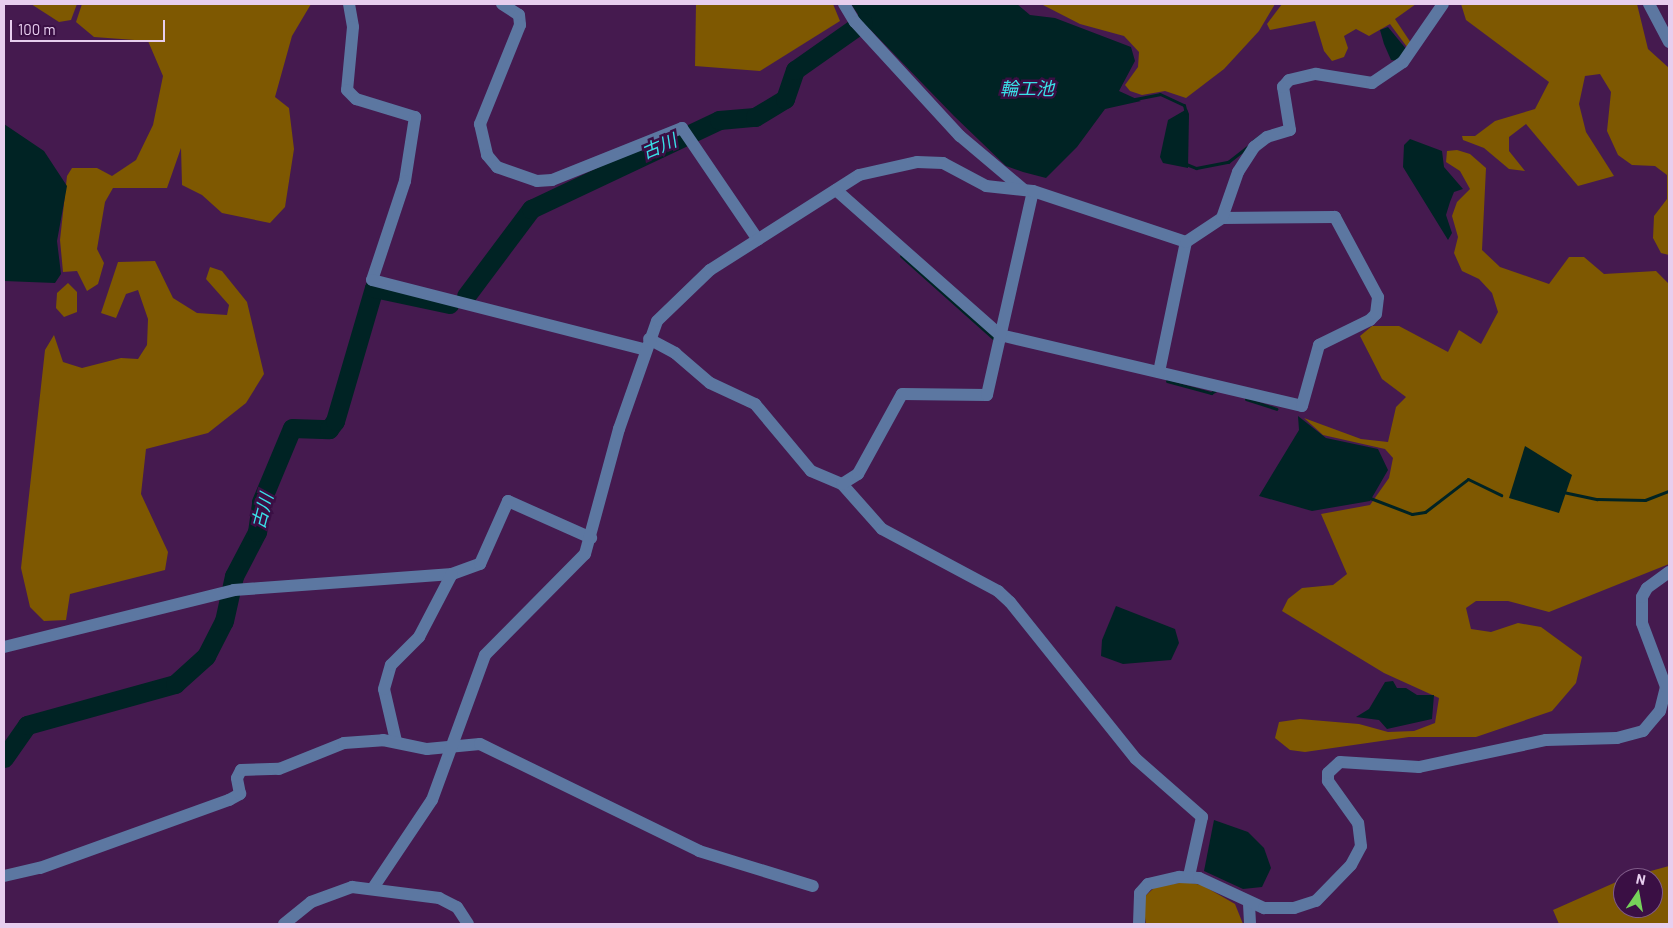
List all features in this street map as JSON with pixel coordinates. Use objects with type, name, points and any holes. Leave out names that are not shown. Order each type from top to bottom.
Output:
[{"type":"street","points":[[348,4],[353,27],[347,90],[356,99],[415,117],[408,171],[372,280],[675,353],[710,383],[755,404],[811,471],[842,484],[882,529],[1004,595],[1136,760],[1202,817],[1189,876]]},
{"type":"street","points":[[502,4],[519,15],[520,25],[480,124],[487,155],[497,167],[537,181],[552,180],[682,128],[758,240]]},
{"type":"street","points":[[844,4],[859,26],[960,136],[1028,190]]},
{"type":"street","points":[[1222,218],[1238,172],[1254,147],[1267,137],[1290,130],[1284,87],[1289,80],[1316,74],[1372,83],[1404,62],[1442,4]]},
{"type":"street","points":[[1649,4],[1669,42]]},
{"type":"street","points":[[373,888],[420,823],[452,747],[485,655],[580,560],[591,538],[619,429],[647,345],[657,321],[694,284],[836,190],[872,170],[929,161],[943,163],[986,186],[1028,190],[1186,242]]},
{"type":"street","points":[[836,190],[1000,335],[1302,406],[1319,345],[1376,314],[1378,297],[1335,217],[1222,218],[1186,242],[1159,372]]},
{"type":"street","points":[[842,484],[858,474],[902,394],[986,395],[1000,335],[1028,190]]},
{"type":"street","points":[[4,647],[230,590],[452,574],[480,564],[508,501],[591,538]]},
{"type":"street","points":[[1139,924],[1140,893],[1148,884],[1189,876],[1249,904],[1279,909],[1305,906],[1316,901],[1358,856],[1362,834],[1358,823],[1328,781],[1328,773],[1340,762],[1419,767],[1546,740],[1617,738],[1643,731],[1660,711],[1666,687],[1644,630],[1642,597],[1647,588],[1669,572]]},
{"type":"street","points":[[396,742],[384,689],[391,665],[419,637],[452,574]]},
{"type":"street","points":[[4,876],[229,800],[240,794],[237,778],[241,770],[279,769],[344,743],[396,742],[427,749],[480,744],[698,851],[812,886]]},
{"type":"street","points":[[284,924],[327,894],[373,888],[450,902],[468,924]]},
{"type":"street","points":[[1249,904],[1250,924]]},
{"type":"shaded area","points":[[31,4],[77,4],[71,20],[59,22]]},
{"type":"shaded area","points":[[82,4],[311,4],[292,36],[275,97],[289,108],[294,149],[285,207],[270,223],[222,213],[202,195],[182,185],[181,148],[167,188],[113,188],[105,202],[97,249],[104,263],[98,284],[87,291],[77,271],[63,272],[60,240],[67,176],[72,168],[97,168],[112,176],[136,160],[153,125],[163,76],[148,41],[94,37],[76,22]]},
{"type":"shaded area","points":[[696,4],[833,4],[840,21],[760,71],[695,66]]},
{"type":"shaded area","points":[[1041,4],[1275,4],[1259,31],[1224,69],[1186,98],[1165,91],[1142,95],[1130,91],[1125,85],[1138,67],[1139,52],[1124,36],[1080,24]]},
{"type":"shaded area","points":[[1282,4],[1416,4],[1395,19],[1411,43],[1407,47],[1390,24],[1369,36],[1356,29],[1344,36],[1348,48],[1344,57],[1332,61],[1324,51],[1315,21],[1270,30],[1267,24]]},
{"type":"shaded area","points":[[1461,4],[1637,4],[1648,49],[1669,68],[1669,255],[1661,253],[1653,238],[1654,216],[1667,199],[1667,175],[1655,166],[1632,165],[1618,155],[1607,131],[1611,92],[1600,74],[1585,76],[1579,104],[1586,132],[1614,176],[1578,186],[1526,124],[1509,137],[1509,151],[1525,171],[1509,169],[1484,148],[1463,140],[1462,136],[1475,136],[1495,121],[1535,109],[1549,82],[1466,20]]},
{"type":"shaded area","points":[[1457,150],[1470,154],[1486,168],[1482,250],[1500,267],[1549,284],[1569,257],[1584,257],[1604,274],[1656,271],[1669,284],[1669,564],[1549,612],[1508,601],[1476,601],[1466,608],[1471,629],[1491,632],[1518,623],[1541,627],[1582,657],[1576,683],[1552,711],[1476,737],[1409,737],[1305,752],[1290,750],[1275,738],[1279,722],[1300,719],[1359,724],[1388,732],[1414,731],[1435,723],[1439,698],[1384,673],[1282,611],[1288,599],[1302,588],[1333,585],[1347,574],[1321,514],[1370,505],[1389,478],[1393,458],[1385,449],[1323,435],[1304,418],[1361,439],[1388,442],[1396,407],[1406,397],[1382,379],[1360,336],[1372,326],[1399,326],[1448,352],[1459,330],[1481,344],[1498,312],[1492,293],[1479,279],[1462,271],[1454,253],[1458,237],[1452,216],[1457,202],[1470,189],[1460,171],[1446,162],[1447,151]]},
{"type":"shaded area","points":[[155,261],[173,298],[197,313],[227,315],[229,305],[206,279],[210,267],[222,271],[247,302],[264,374],[246,403],[208,433],[146,449],[141,494],[168,552],[165,570],[70,594],[66,620],[44,621],[30,607],[21,568],[45,350],[54,335],[63,362],[82,368],[121,358],[138,359],[147,345],[148,319],[138,290],[126,294],[116,318],[101,313],[118,262]]},
{"type":"shaded area","points":[[68,283],[77,292],[77,312],[64,317],[56,308],[57,293]]},
{"type":"shaded area","points":[[1669,866],[1669,924],[1559,924],[1553,910],[1613,883],[1613,918],[1663,918],[1662,868]]},
{"type":"shaded area","points":[[1185,882],[1202,885],[1235,904],[1243,924],[1146,924],[1142,899],[1155,887]]},
{"type":"water","name":"輪工池","points":[[851,4],[1017,4],[1030,15],[1055,18],[1131,47],[1135,61],[1119,91],[1141,101],[1105,109],[1077,147],[1046,178],[1023,172],[1006,166],[954,116],[863,22]]},
{"type":"water","points":[[1388,27],[1407,50],[1399,61],[1391,60],[1384,44],[1380,30]]},
{"type":"water","points":[[1187,109],[1189,114],[1188,168],[1163,163],[1160,157],[1168,120]]},
{"type":"water","points":[[4,124],[44,151],[67,186],[57,241],[61,274],[55,283],[4,281]]},
{"type":"water","points":[[1410,139],[1442,151],[1444,167],[1463,189],[1454,192],[1446,215],[1452,233],[1448,240],[1403,167],[1404,145]]},
{"type":"water","points":[[1298,416],[1326,438],[1378,449],[1388,470],[1370,501],[1312,511],[1259,496],[1299,430]]},
{"type":"water","points":[[1525,446],[1572,475],[1559,513],[1509,498]]},
{"type":"water","points":[[1116,606],[1175,629],[1179,643],[1171,660],[1123,664],[1101,656],[1102,640]]},
{"type":"water","points":[[1393,681],[1397,688],[1406,688],[1417,695],[1434,695],[1432,719],[1387,729],[1379,720],[1356,717],[1369,709],[1385,682]]},
{"type":"water","points":[[1214,820],[1248,832],[1264,848],[1271,868],[1262,887],[1243,889],[1204,871]]},
{"type":"waterway","name":"古川","points":[[466,296],[531,209],[719,120],[755,117],[785,99],[795,70],[863,22]]},
{"type":"waterway","points":[[1135,99],[1160,94],[1184,105],[1186,113]]},
{"type":"waterway","points":[[1253,141],[1264,133]]},
{"type":"waterway","points":[[1186,164],[1196,168],[1228,162],[1247,147]]},
{"type":"waterway","points":[[901,256],[994,339]]},
{"type":"waterway","name":"古川","points":[[4,758],[27,725],[175,684],[206,656],[224,621],[234,576],[257,532],[261,502],[292,428],[329,429],[335,421],[374,288],[449,304]]},
{"type":"waterway","points":[[1167,381],[1211,393],[1216,390]]},
{"type":"waterway","points":[[1246,399],[1276,409]]},
{"type":"waterway","points":[[1370,498],[1412,514],[1425,512],[1468,479],[1501,495]]},
{"type":"waterway","points":[[1563,492],[1597,499],[1645,500],[1669,491]]}]
